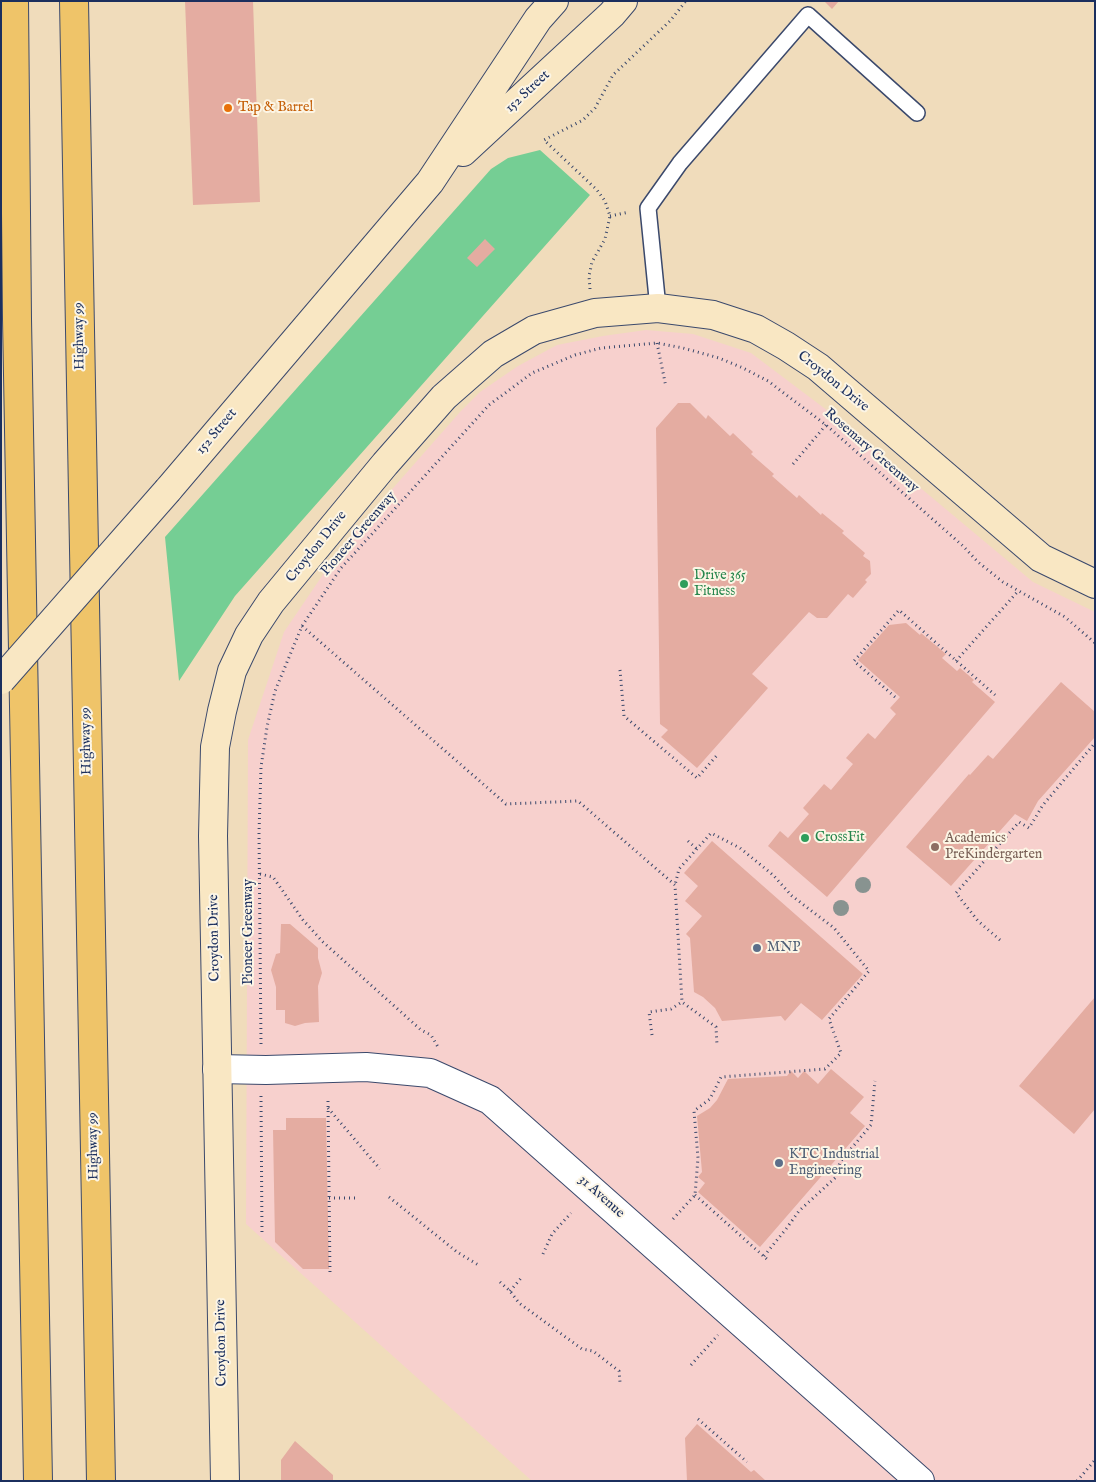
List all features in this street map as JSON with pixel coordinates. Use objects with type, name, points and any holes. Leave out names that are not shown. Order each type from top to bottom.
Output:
[{"type":"highway","points":[[14,1],[17,319],[38,1481]]},
{"type":"highway","name":"Highway 99","points":[[74,1],[101,1481]]},
{"type":"street","name":"152 Street","points":[[1,680],[168,490],[430,182],[538,19],[554,1]]},
{"type":"street","name":"152 Street","points":[[430,182],[624,1]]},
{"type":"street","name":"Croydon Drive","points":[[225,1481],[213,836],[215,747],[222,711],[232,671],[249,635],[278,594],[444,396],[493,354],[534,330],[595,313],[658,308],[712,315],[756,329],[818,367],[1041,558],[1095,584]]},
{"type":"street","name":"31 Avenue","points":[[217,1069],[266,1070],[366,1067],[430,1074],[490,1100],[920,1481]]},
{"type":"lane","points":[[658,308],[648,208],[680,163],[808,15],[917,113]]},
{"type":"path","points":[[590,290],[589,276],[592,262],[605,239],[610,216],[605,200],[597,190],[544,140],[583,120],[595,108],[613,75],[670,21],[686,1]]},
{"type":"path","points":[[600,341],[602,348]]},
{"type":"path","points":[[658,343],[666,387]]},
{"type":"path","name":"Rosemary Greenway","points":[[602,348],[658,343],[719,358],[768,381],[826,426],[963,546],[978,562],[1003,582],[1065,617],[1095,643]]},
{"type":"path","name":"Pioneer Greenway","points":[[261,1040],[259,833],[261,767],[275,691],[302,626],[340,568],[489,405],[532,373],[574,355],[602,348]]},
{"type":"path","points":[[793,464],[826,426]]},
{"type":"path","points":[[956,661],[1019,590]]},
{"type":"path","points":[[895,697],[854,661],[899,610],[995,695]]},
{"type":"path","points":[[302,626],[506,804],[578,801],[675,885]]},
{"type":"path","points":[[620,670],[624,716],[697,778],[718,754]]},
{"type":"path","points":[[1000,940],[978,921],[956,893],[1019,822],[1029,828],[1043,805],[1095,743]]},
{"type":"path","points":[[673,1219],[695,1195],[698,1158],[694,1111],[710,1099],[720,1077],[825,1068],[841,1052],[829,1019],[869,971],[834,928],[792,896],[773,875],[740,848],[711,833],[679,869],[675,885],[682,1002]]},
{"type":"path","points":[[688,841],[697,849]]},
{"type":"path","points":[[260,874],[273,877],[304,920],[323,942],[421,1030],[432,1036],[439,1048]]},
{"type":"path","points":[[652,1035],[649,1012],[671,1009],[682,1002]]},
{"type":"path","points":[[682,1002],[716,1027],[717,1045]]},
{"type":"path","points":[[764,1256],[799,1211],[836,1177],[840,1162],[871,1125],[875,1081]]},
{"type":"path","points":[[261,1102],[262,1235]]},
{"type":"path","points":[[328,1102],[330,1274]]},
{"type":"path","points":[[328,1108],[380,1169]]},
{"type":"path","points":[[695,1195],[770,1261]]},
{"type":"path","points":[[389,1197],[457,1252],[480,1266]]},
{"type":"path","points":[[330,1198],[358,1198]]},
{"type":"path","points":[[543,1254],[552,1234],[571,1213]]},
{"type":"path","points":[[510,1291],[522,1277]]},
{"type":"path","points":[[500,1282],[519,1303],[582,1349],[593,1351],[619,1371],[620,1382]]},
{"type":"path","points":[[691,1365],[720,1332]]},
{"type":"path","points":[[698,1419],[747,1462]]},
{"type":"path","points":[[1077,1481],[1095,1460]]},
{"type":"shaded area","points":[[646,330],[693,334],[751,353],[832,414],[1033,582],[1095,612],[1095,1481],[532,1481],[246,1224],[248,740],[284,632],[343,545],[460,412],[480,392],[518,366],[557,345]]},
{"type":"green space","points":[[540,150],[590,195],[235,596],[179,681],[165,537],[491,169],[508,158]]},
{"type":"building","points":[[185,1],[253,1],[260,202],[193,205]]},
{"type":"building","points":[[824,1],[839,1],[832,9]]},
{"type":"building","points":[[485,239],[495,249],[477,267],[467,258]]},
{"type":"building","points":[[678,403],[690,403],[706,419],[708,415],[730,436],[733,433],[753,452],[751,454],[774,474],[772,476],[797,498],[799,495],[821,515],[822,513],[844,531],[842,533],[865,553],[863,556],[870,561],[871,574],[865,580],[867,582],[853,598],[848,594],[827,618],[817,618],[809,612],[752,674],[768,688],[697,768],[661,737],[668,730],[660,724],[656,428]]},
{"type":"building","points":[[906,623],[946,654],[942,658],[957,671],[960,668],[974,680],[972,682],[995,702],[827,897],[768,846],[780,831],[788,838],[809,814],[803,808],[824,784],[831,790],[853,764],[846,758],[868,733],[875,739],[896,714],[890,708],[900,697],[858,660],[889,625]]},
{"type":"building","points":[[1061,682],[1095,712],[1095,737],[1038,801],[1027,821],[1015,814],[951,886],[906,847],[969,774],[988,755],[993,759]]},
{"type":"building","points":[[712,841],[863,974],[822,1020],[801,1003],[785,1021],[781,1016],[722,1021],[715,1008],[694,992],[690,938],[686,934],[702,916],[685,901],[698,886],[684,873]]},
{"type":"building","points":[[281,924],[290,924],[318,948],[318,958],[322,973],[318,986],[319,1022],[295,1026],[285,1023],[285,1010],[276,1010],[276,987],[271,970],[276,954],[280,953]]},
{"type":"building","points":[[1095,997],[1095,1109],[1074,1134],[1019,1086]]},
{"type":"building","points":[[831,1069],[864,1097],[850,1113],[865,1126],[760,1247],[698,1192],[705,1183],[698,1177],[702,1172],[697,1116],[710,1108],[717,1100],[728,1079],[787,1076],[791,1071],[798,1078],[804,1071],[818,1084]]},
{"type":"building","points":[[286,1118],[326,1118],[329,1269],[303,1269],[275,1242],[273,1130],[286,1130]]},
{"type":"building","points":[[697,1424],[751,1472],[754,1470],[766,1481],[687,1481],[685,1438]]},
{"type":"building","points":[[295,1441],[333,1475],[333,1481],[281,1481],[281,1460]]},
{"type":"place","name":"Tap & Barrel","points":[[228,108]]},
{"type":"place","name":"Drive 365 Fitness","points":[[684,584]]},
{"type":"place","name":"CrossFit","points":[[805,838]]},
{"type":"place","name":"Academics PreKindergarten","points":[[935,847]]},
{"type":"place","name":"MNP","points":[[757,948]]},
{"type":"place","name":"KTC Industrial Engineering","points":[[779,1163]]}]
